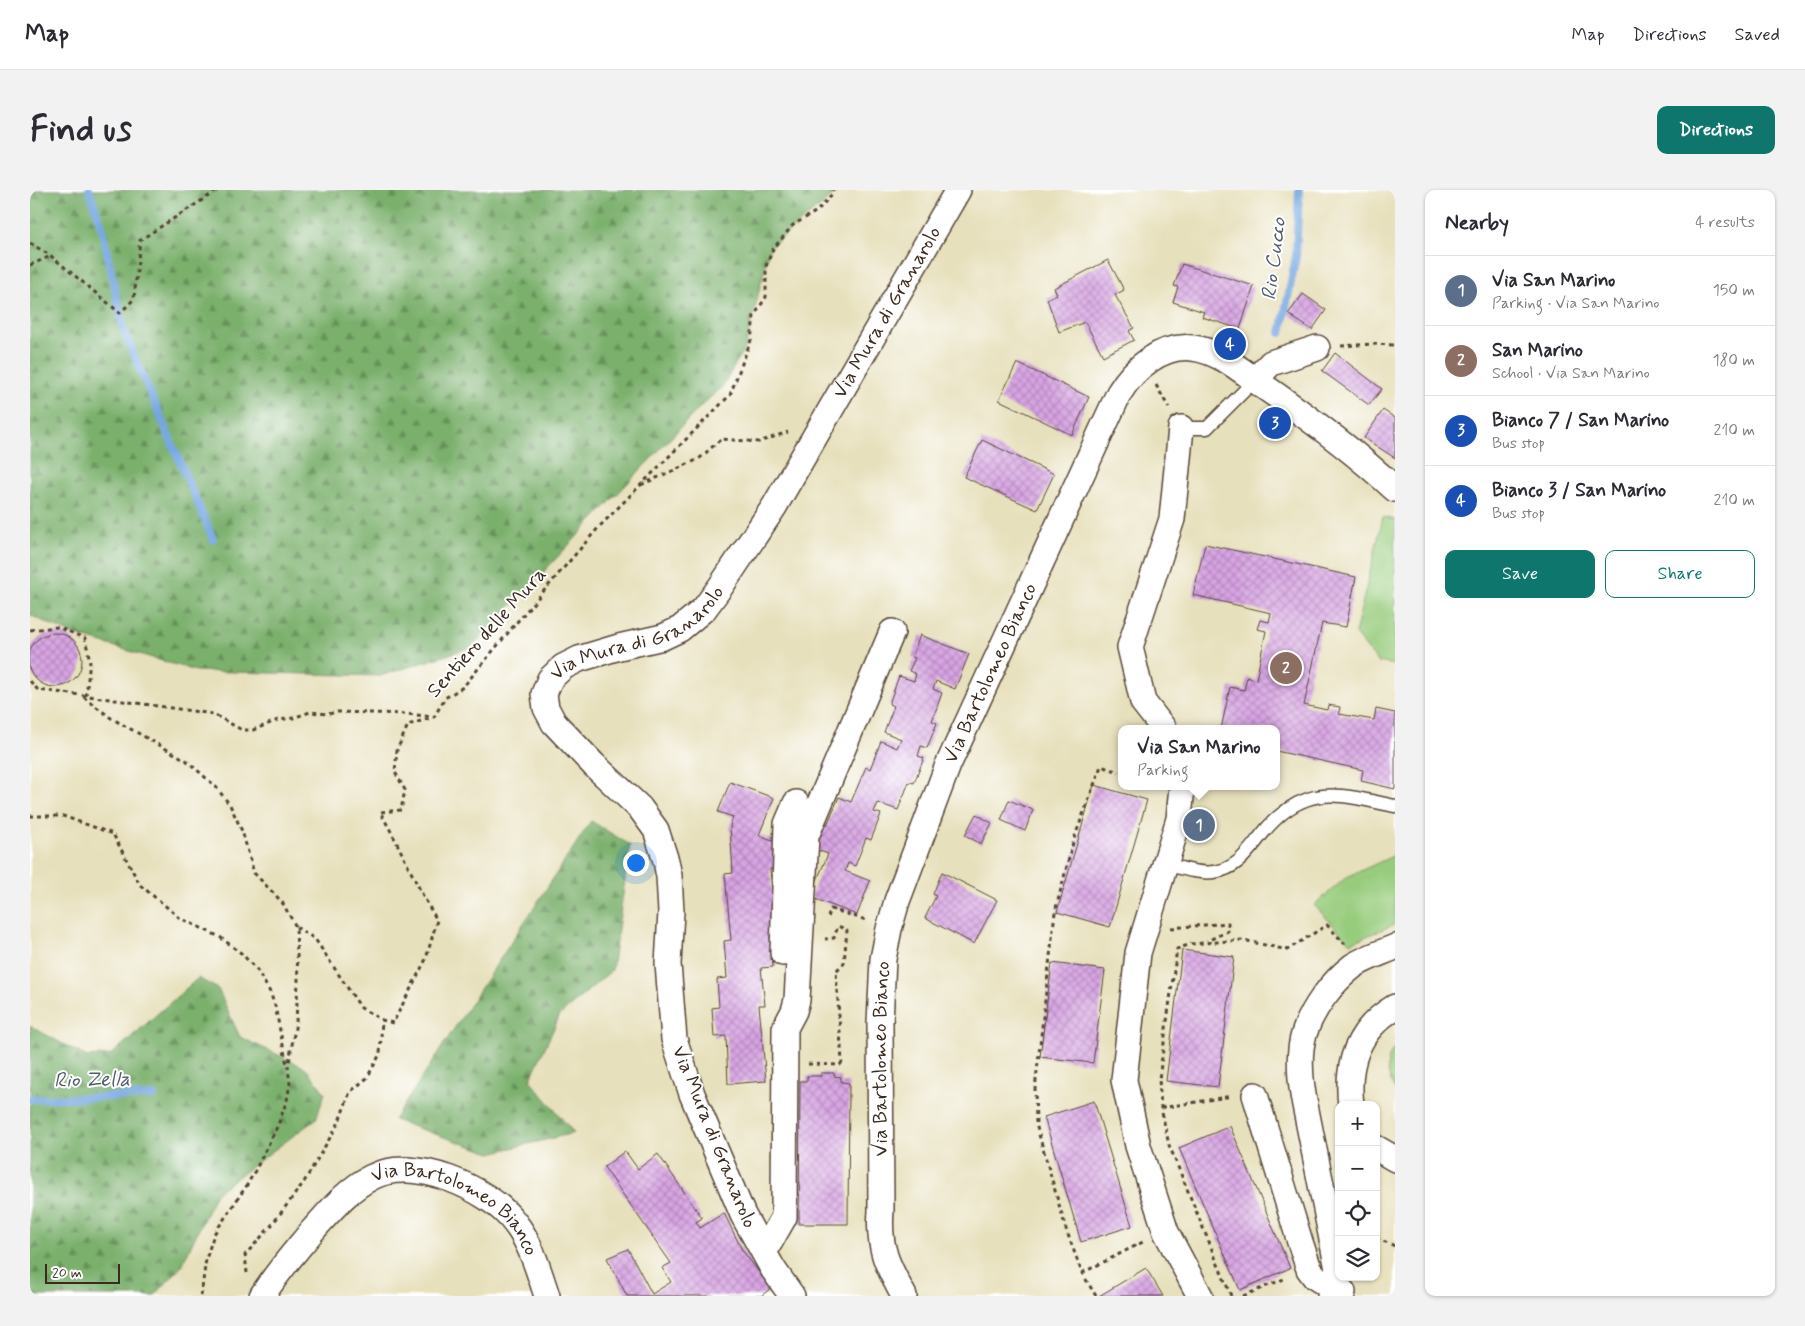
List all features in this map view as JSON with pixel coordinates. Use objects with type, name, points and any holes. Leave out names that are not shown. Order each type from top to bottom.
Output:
[{"type":"street","name":"Via Mura di Granarolo","points":[[792,1296],[773,1269],[743,1215],[692,1094],[674,1039],[668,964],[671,912],[669,876],[656,830],[640,808],[594,765],[554,723],[546,708],[544,694],[550,679],[563,667],[579,659],[662,637],[680,629],[704,609],[774,507],[958,190]]},
{"type":"street","name":"Via Bartolomeo Bianco","points":[[904,1296],[888,1266],[881,1244],[880,1228],[880,1023],[883,959],[889,929],[896,901],[948,764],[1119,392],[1133,374],[1144,364],[1172,350],[1193,348],[1202,350],[1222,358],[1255,380],[1326,432],[1395,489]]},
{"type":"street","points":[[1255,380],[1271,363],[1317,348]]},
{"type":"street","points":[[1161,725],[1143,702],[1130,648],[1172,519],[1181,428]]},
{"type":"street","name":"Via Mura di Granarolo","points":[[785,1028],[794,1012],[810,934],[806,836],[892,632]]},
{"type":"street","points":[[1182,790],[1179,819],[1138,953],[1124,1080],[1138,1146],[1166,1232],[1200,1296]]},
{"type":"street","name":"Via Mura di Granarolo","points":[[764,1252],[784,1217],[785,1028],[783,955],[787,824],[796,803]]},
{"type":"street","points":[[1336,1291],[1338,1268],[1308,1123],[1300,1073],[1304,1034],[1316,1010],[1340,978],[1354,966],[1395,947]]},
{"type":"street","points":[[1352,1101],[1350,1077],[1355,1052],[1369,1028],[1395,1007]]},
{"type":"street","points":[[1244,1096],[1309,1269],[1315,1277],[1336,1291]]},
{"type":"street","points":[[1380,1150],[1395,1159]]},
{"type":"street","name":"Via Bartolomeo Bianco","points":[[255,1288],[279,1269],[330,1210],[352,1190],[374,1176],[390,1170],[404,1169],[422,1170],[442,1176],[475,1191],[508,1214],[522,1234],[547,1296]]},
{"type":"lane","points":[[1181,428],[1207,428],[1255,380]]},
{"type":"lane","points":[[1165,864],[1195,871],[1213,872],[1226,869],[1247,854],[1278,817],[1291,806],[1309,798],[1328,795],[1395,806]]},
{"type":"path","points":[[30,243],[51,256],[120,313],[134,299],[140,240],[218,190]]},
{"type":"path","name":"Sentiero delle Mura","points":[[30,681],[38,690],[214,714],[242,730],[254,730],[278,720],[293,718],[310,712],[328,714],[337,712],[407,714],[434,717],[445,698],[463,687],[599,527],[730,395],[751,340],[754,316],[766,297],[766,266],[772,249],[793,225],[817,211],[832,194],[833,190]]},
{"type":"path","points":[[30,265],[51,256]]},
{"type":"path","points":[[1317,348],[1372,344],[1395,345]]},
{"type":"path","points":[[1144,364],[1181,428]]},
{"type":"path","points":[[638,487],[699,459],[721,439],[759,442],[782,433]]},
{"type":"path","points":[[30,630],[57,627],[85,638],[90,661],[86,696]]},
{"type":"path","points":[[81,695],[111,718],[186,760],[216,787],[230,805],[242,831],[254,873],[282,902],[296,927],[298,981],[296,1022],[288,1068]]},
{"type":"path","points":[[296,927],[315,939],[361,1008],[382,1020],[393,1023],[426,960],[436,920],[425,902],[392,830],[380,812],[400,810],[405,790],[394,772],[397,750],[408,725],[434,717]]},
{"type":"path","points":[[1096,1296],[1082,1273],[1066,1229],[1036,1124],[1035,1089],[1055,912],[1074,839],[1101,766],[1118,772]]},
{"type":"path","points":[[30,816],[63,816],[113,834],[140,885],[180,918],[220,938],[241,953],[257,970],[270,992],[288,1068],[290,1084],[287,1100],[278,1125],[247,1186],[214,1234],[206,1259],[201,1296]]},
{"type":"path","points":[[810,934],[824,930],[831,909],[866,920],[865,928]]},
{"type":"path","points":[[1145,925],[1161,928],[1228,923],[1228,931],[1204,943]]},
{"type":"path","points":[[1231,1296],[1169,1145],[1161,1108],[1158,1079],[1177,949],[1191,944],[1243,940],[1287,950],[1327,925],[1349,948]]},
{"type":"path","points":[[804,1064],[840,1065],[842,1062],[836,971],[844,963],[848,930],[838,926],[834,938],[810,934]]},
{"type":"path","points":[[255,1288],[245,1255],[271,1226],[304,1182],[338,1124],[350,1092],[368,1078],[380,1054],[382,1020]]},
{"type":"path","points":[[1161,1108],[1244,1096]]},
{"type":"path","points":[[1380,1240],[1395,1246]]},
{"type":"path","points":[[1082,1273],[1137,1245]]},
{"type":"path","points":[[1243,1296],[1309,1269]]},
{"type":"green space","points":[[30,190],[840,190],[770,247],[745,348],[722,387],[702,405],[472,647],[380,676],[196,671],[69,633],[30,615]]},
{"type":"green space","points":[[1383,517],[1395,520],[1395,665],[1378,662],[1355,634]]},
{"type":"green space","points":[[591,821],[630,845],[612,970],[560,1015],[530,1080],[574,1133],[491,1153],[394,1120]]},
{"type":"green space","points":[[1395,855],[1395,924],[1350,943],[1314,905],[1347,877]]},
{"type":"green space","points":[[198,978],[218,989],[240,1037],[306,1068],[325,1093],[316,1119],[216,1193],[181,1267],[154,1296],[30,1296],[30,1026],[87,1057],[111,1055]]},
{"type":"green space","points":[[1395,1047],[1395,1091],[1390,1079],[1388,1063]]},
{"type":"building","points":[[1108,260],[1124,290],[1115,295],[1134,328],[1129,331],[1134,340],[1103,356],[1085,322],[1059,332],[1047,299],[1057,294],[1054,288]]},
{"type":"building","points":[[1182,264],[1254,286],[1240,329],[1202,317],[1204,312],[1173,302],[1178,287],[1174,286]]},
{"type":"building","points":[[1303,294],[1326,310],[1312,330],[1288,314]]},
{"type":"building","points":[[1335,353],[1382,389],[1369,405],[1322,371]]},
{"type":"building","points":[[1017,363],[1089,397],[1072,435],[999,400]]},
{"type":"building","points":[[1383,410],[1395,418],[1395,458],[1364,438]]},
{"type":"building","points":[[982,440],[1054,474],[1037,510],[964,477]]},
{"type":"building","points":[[1205,544],[1356,577],[1346,627],[1322,623],[1304,705],[1327,710],[1328,705],[1340,707],[1339,714],[1374,720],[1376,709],[1395,713],[1395,789],[1361,781],[1363,770],[1280,752],[1280,725],[1222,725],[1230,687],[1244,690],[1247,677],[1256,680],[1266,631],[1257,629],[1260,620],[1269,622],[1271,613],[1193,595]]},
{"type":"building","points":[[55,633],[65,635],[74,641],[80,650],[82,660],[80,670],[74,679],[65,685],[55,687],[45,685],[36,679],[30,670],[28,660],[30,650],[36,641],[45,635]]},
{"type":"building","points":[[920,635],[969,654],[955,689],[936,681],[933,689],[942,693],[932,721],[937,723],[927,748],[921,746],[918,756],[924,758],[914,783],[909,782],[898,810],[878,803],[874,812],[881,814],[871,840],[866,838],[855,866],[848,863],[845,871],[870,881],[857,915],[810,897],[828,854],[812,848],[823,823],[827,825],[839,797],[851,802],[866,767],[870,769],[881,741],[897,748],[901,739],[884,732],[894,706],[889,704],[899,676],[914,681],[916,674],[909,671],[915,658],[912,657]]},
{"type":"building","points":[[730,782],[774,798],[759,835],[775,841],[777,869],[770,869],[776,936],[770,936],[773,967],[761,968],[765,1005],[759,1005],[766,1081],[728,1084],[726,1036],[714,1037],[712,1008],[719,1007],[717,979],[727,978],[724,941],[731,940],[725,874],[733,873],[730,826],[733,817],[718,812]]},
{"type":"building","points":[[1094,785],[1147,800],[1110,927],[1057,912]]},
{"type":"building","points":[[1009,800],[1033,810],[1025,831],[1001,820]]},
{"type":"building","points":[[976,814],[992,823],[981,844],[965,835]]},
{"type":"building","points":[[942,872],[997,900],[974,944],[925,918],[936,896],[933,894]]},
{"type":"building","points":[[1182,950],[1234,957],[1218,1087],[1166,1081]]},
{"type":"building","points":[[1052,963],[1105,970],[1093,1063],[1040,1057]]},
{"type":"building","points":[[821,1073],[834,1073],[834,1076],[841,1077],[841,1082],[849,1083],[848,1224],[799,1224],[800,1081],[807,1081],[807,1076],[821,1076]]},
{"type":"building","points":[[1094,1101],[1132,1226],[1081,1242],[1044,1117]]},
{"type":"building","points":[[1230,1126],[1290,1268],[1240,1290],[1179,1148]]},
{"type":"building","points":[[625,1151],[638,1169],[658,1154],[702,1218],[696,1222],[700,1228],[724,1213],[742,1250],[771,1288],[761,1296],[627,1296],[607,1258],[628,1249],[652,1294],[671,1282],[662,1268],[671,1263],[604,1167]]},
{"type":"building","points":[[1146,1268],[1163,1296],[1099,1296]]},
{"type":"waterway","points":[[89,190],[101,224],[124,332],[213,539]]},
{"type":"waterway","name":"Rio Cucco","points":[[1281,333],[1296,256],[1299,190]]},
{"type":"waterway","name":"Rio Zella","points":[[30,1099],[154,1096]]},
{"type":"place","name":"Bianco 3 / San Marino","points":[[1230,344]]},
{"type":"place","name":"Bianco 7 / San Marino","points":[[1275,423]]},
{"type":"place","name":"San Marino","points":[[1286,668]]},
{"type":"place","name":"Via San Marino","points":[[1199,825]]}]
